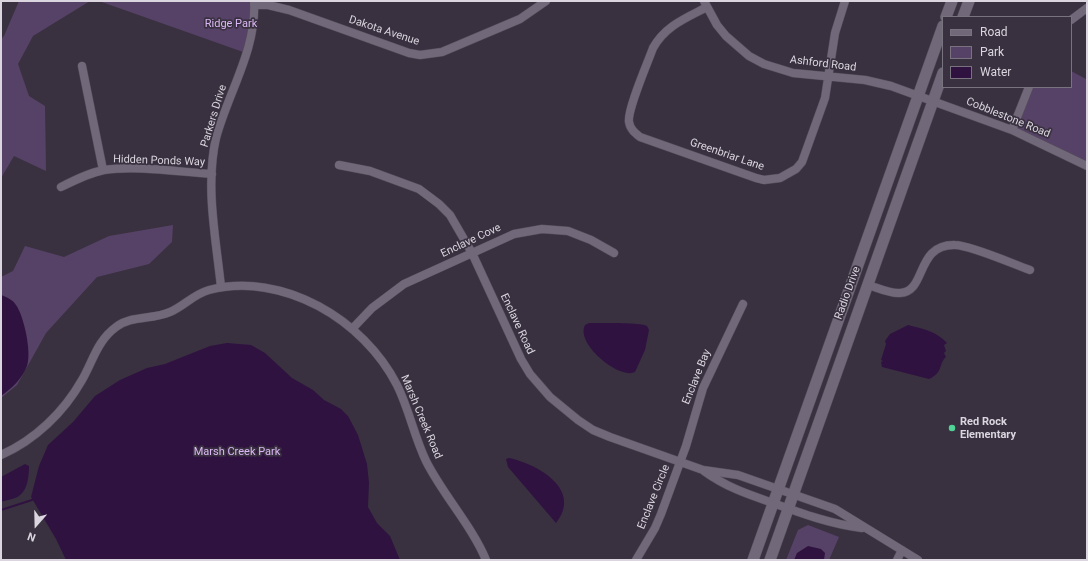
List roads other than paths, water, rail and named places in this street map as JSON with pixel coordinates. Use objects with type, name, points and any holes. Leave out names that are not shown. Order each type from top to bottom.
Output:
[{"type":"main road","points":[[946,16],[952,1]]},
{"type":"main road","points":[[963,16],[969,1]]},
{"type":"main road","name":"Radio Drive","points":[[753,560],[942,29]]},
{"type":"main road","name":"Radio Drive","points":[[770,560],[942,76]]},
{"type":"street","name":"Dakota Avenue","points":[[254,3],[283,9],[409,53],[420,55],[442,52],[508,25],[534,11],[546,1]]},
{"type":"street","name":"Greenbriar Lane","points":[[706,4],[664,32],[653,48],[629,115],[630,127],[634,133],[640,136],[764,180],[780,178],[796,169],[806,154],[822,109],[829,78],[835,33],[845,1]]},
{"type":"street","name":"Parkers Drive","points":[[221,287],[212,193],[212,174],[216,138],[252,31],[254,3]]},
{"type":"street","name":"Ashford Road","points":[[706,4],[726,36],[749,56],[778,70],[829,78],[878,82],[918,95]]},
{"type":"street","points":[[1072,19],[1087,8]]},
{"type":"street","points":[[82,66],[104,170]]},
{"type":"street","points":[[1012,130],[1030,88]]},
{"type":"street","name":"Cobblestone Road","points":[[918,95],[1012,130],[1087,166]]},
{"type":"street","name":"Enclave Road","points":[[339,165],[370,171],[408,185],[428,195],[450,215],[472,253],[521,359],[530,374],[550,397],[573,417],[593,430],[680,462],[703,470],[738,475],[836,509],[918,560]]},
{"type":"street","name":"Hidden Ponds Way","points":[[61,187],[80,177],[104,170],[127,169],[212,174]]},
{"type":"street","name":"Enclave Cove","points":[[352,329],[372,308],[399,287],[514,234],[542,228],[556,229],[580,235],[614,253]]},
{"type":"street","points":[[868,285],[893,293],[906,292],[913,288],[917,282],[924,263],[934,251],[956,245],[1030,270]]},
{"type":"street","name":"Marsh Creek Road","points":[[1,455],[21,445],[36,434],[62,408],[83,379],[100,344],[116,327],[134,319],[161,315],[180,306],[194,296],[221,287],[250,287],[287,294],[321,308],[352,329],[365,341],[387,368],[397,386],[417,439],[435,477],[479,545],[486,560]]},
{"type":"street","name":"Enclave Bay","points":[[680,462],[703,388],[743,304]]},
{"type":"street","name":"Enclave Circle","points":[[636,560],[655,528],[680,462]]},
{"type":"street","name":"Enclave Road","points":[[703,470],[733,489],[788,509],[828,523],[865,528]]},
{"type":"street","points":[[897,560],[902,550]]},
{"type":"water","points":[[1,295],[13,302],[19,310],[22,317],[29,353],[27,366],[22,375],[13,386],[1,396]]},
{"type":"water","points":[[589,323],[629,323],[647,326],[649,330],[645,350],[635,372],[628,373],[619,371],[601,359],[592,350],[586,341],[584,333],[585,325]]},
{"type":"water","points":[[908,325],[934,333],[947,343],[944,345],[946,351],[944,353],[946,357],[942,362],[939,371],[929,379],[882,367],[881,362],[883,361],[881,360],[886,344],[885,341],[890,334]]},
{"type":"water","name":"Marsh Creek Park","points":[[227,343],[251,345],[265,353],[292,378],[313,390],[324,400],[341,409],[348,416],[358,435],[367,464],[369,483],[368,507],[377,523],[390,536],[400,560],[66,560],[56,539],[31,497],[39,466],[48,445],[73,422],[95,396],[120,380],[147,368],[165,364],[210,346]]},
{"type":"water","points":[[509,458],[532,466],[554,480],[561,490],[564,500],[563,511],[556,523],[508,467],[506,459]]},
{"type":"water","points":[[25,464],[29,466],[29,470],[24,490],[17,497],[1,502],[1,477]]},
{"type":"water","points":[[808,546],[821,549],[825,553],[824,560],[794,560],[797,553]]},
{"type":"waterway","points":[[1,510],[32,500]]},
{"type":"place","name":"Red Rock Elementary","points":[[952,428]]},
{"type":"park label","name":"Ridge Park","points":[[231,24]]}]
